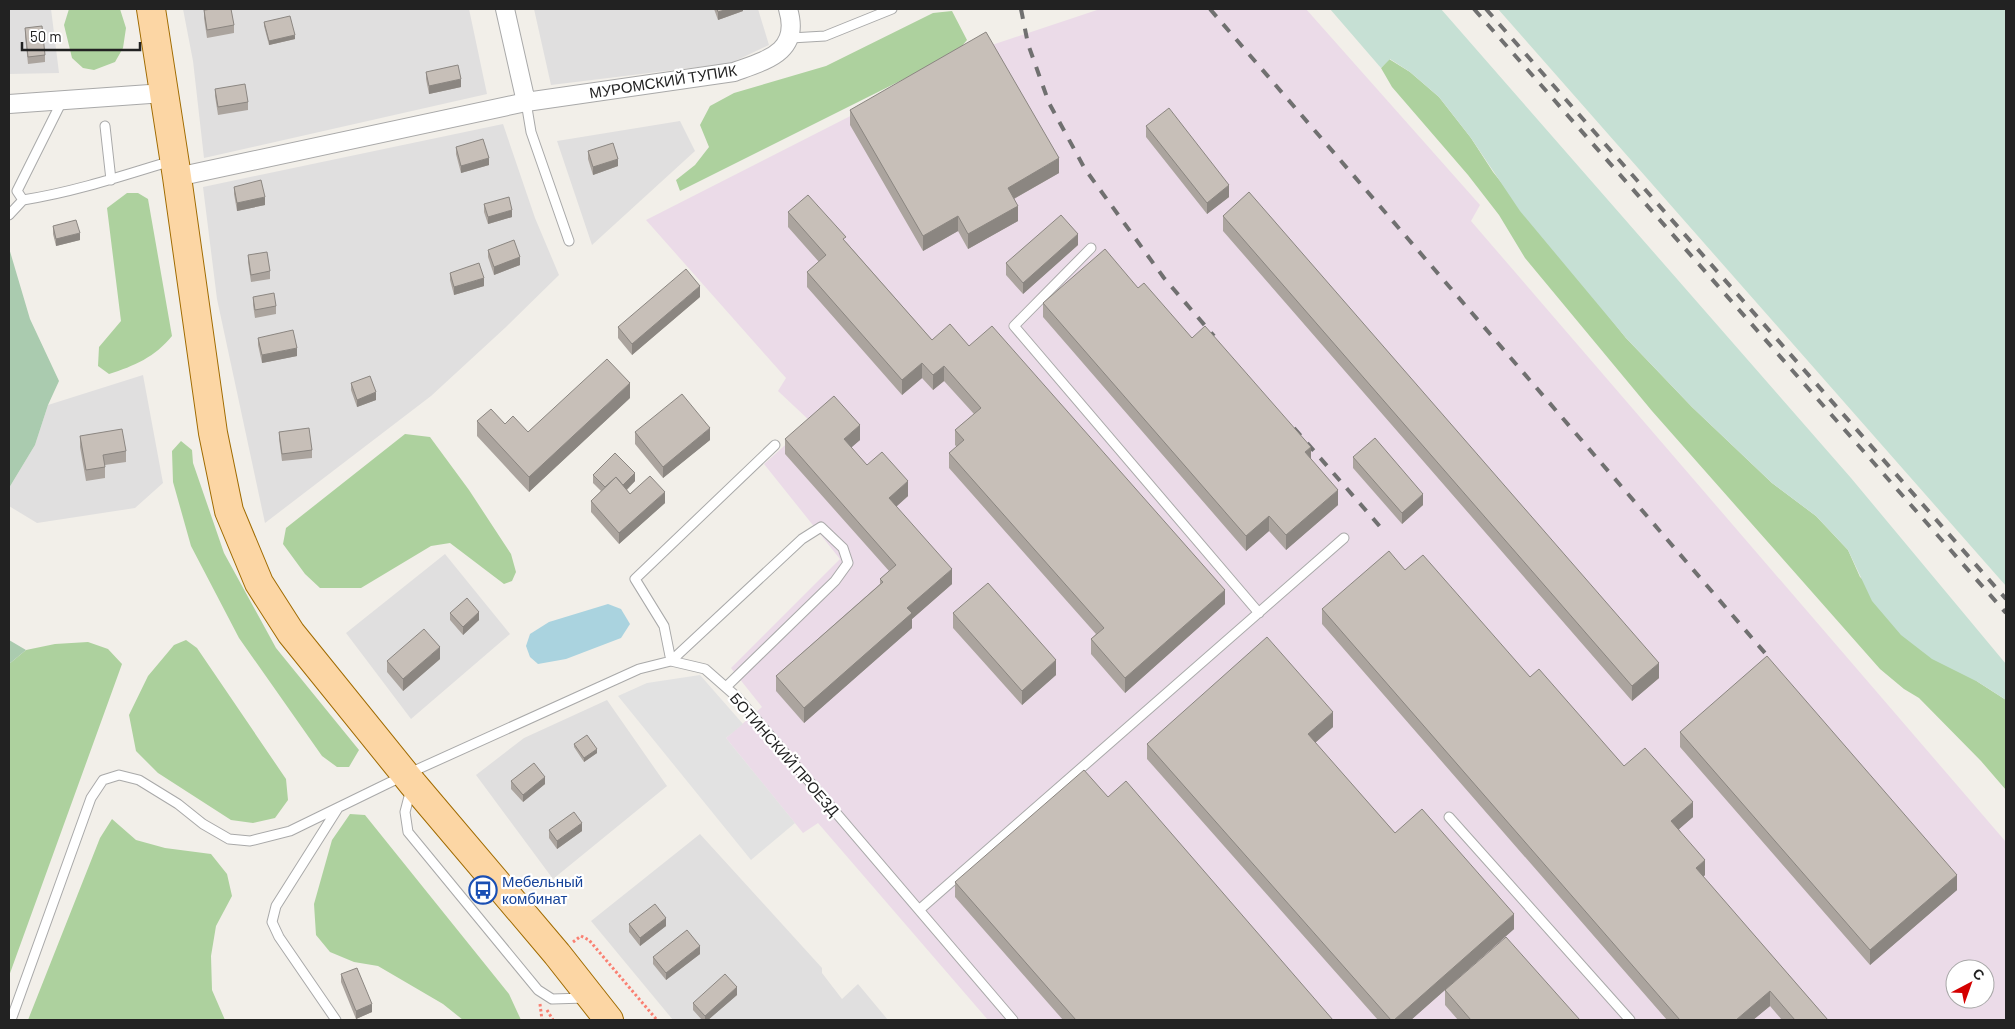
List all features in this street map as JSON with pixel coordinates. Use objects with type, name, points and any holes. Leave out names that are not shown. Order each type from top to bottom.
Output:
[{"type":"main road","points":[[151,9],[176,168],[213,433],[229,511],[259,583],[291,633],[409,780],[557,954],[609,1020]]},
{"type":"street","points":[[505,9],[526,102]]},
{"type":"street","points":[[788,9],[791,18],[791,38]]},
{"type":"street","name":"МУРОМСКИЙ ТУПИК","points":[[176,168],[526,102],[734,72],[764,61],[779,52],[791,38]]},
{"type":"street","points":[[9,104],[63,99],[164,94]]},
{"type":"lane","points":[[791,38],[825,36],[892,9]]},
{"type":"lane","points":[[24,200],[17,191],[63,99]]},
{"type":"lane","points":[[526,102],[531,132],[569,241]]},
{"type":"lane","points":[[105,126],[111,180]]},
{"type":"lane","points":[[9,215],[24,200],[51,196],[111,180],[176,168]]},
{"type":"lane","points":[[1091,248],[1014,326],[1258,613]]},
{"type":"lane","points":[[672,661],[664,626],[635,579],[775,445]]},
{"type":"lane","points":[[672,661],[802,540],[821,527],[843,548],[848,563],[835,581],[726,687]]},
{"type":"lane","points":[[919,910],[1344,538]]},
{"type":"lane","name":"БОТИНСКИЙ ПРОЕЗД","points":[[11,1020],[91,798],[103,780],[119,776],[139,780],[178,804],[203,824],[229,839],[250,841],[290,831],[338,808],[409,780],[545,710],[639,669],[672,661],[705,669],[745,705],[1013,1020]]},
{"type":"lane","points":[[409,780],[405,812],[408,832],[538,990],[552,999],[590,998]]},
{"type":"lane","points":[[336,1020],[279,937],[272,922],[276,906],[338,808]]},
{"type":"lane","points":[[1449,818],[1630,1020]]},
{"type":"path","points":[[557,954],[581,936],[589,940],[657,1020]]},
{"type":"shaded area","points":[[9,9],[51,9],[59,73],[9,74]]},
{"type":"shaded area","points":[[183,9],[469,9],[487,94],[204,158],[193,61]]},
{"type":"shaded area","points":[[534,9],[758,9],[769,45],[731,63],[551,85]]},
{"type":"shaded area","points":[[1100,9],[1306,9],[1480,205],[1471,221],[2006,842],[2006,1020],[988,1020],[818,823],[803,833],[726,738],[762,707],[731,668],[840,559],[764,464],[811,422],[778,391],[786,378],[646,220],[986,47]]},
{"type":"shaded area","points":[[680,121],[695,151],[592,245],[557,141]]},
{"type":"shaded area","points":[[503,124],[535,218],[559,275],[431,396],[265,523],[217,299],[203,187]]},
{"type":"shaded area","points":[[143,375],[163,483],[135,508],[37,523],[9,506],[9,488],[35,445],[48,405]]},
{"type":"shaded area","points":[[445,554],[510,634],[411,719],[346,633]]},
{"type":"shaded area","points":[[700,675],[743,724],[726,738],[795,823],[751,860],[618,696],[647,683]]},
{"type":"shaded area","points":[[607,700],[667,786],[553,879],[476,775],[524,738]]},
{"type":"shaded area","points":[[700,834],[822,968],[822,973],[842,999],[858,984],[888,1020],[673,1020],[591,921]]},
{"type":"green space","points":[[69,9],[120,9],[126,28],[123,48],[115,62],[94,70],[83,68],[72,58],[64,25]]},
{"type":"green space","points":[[1330,9],[1441,9],[1851,478],[2006,664],[2006,700],[1978,682],[1932,659],[1901,635],[1872,601],[1848,550],[1816,516],[1772,483],[1692,407],[1626,338],[1520,211],[1471,138],[1439,97],[1410,72],[1390,59],[1381,68]]},
{"type":"green space","points":[[1498,9],[2006,9],[2006,586]]},
{"type":"green space","points":[[952,11],[967,40],[956,53],[680,191],[676,180],[695,165],[709,147],[700,125],[710,106],[734,93],[826,66],[933,13]]},
{"type":"green space","points":[[1389,59],[1410,72],[1439,97],[1471,138],[1493,172],[1626,338],[1692,407],[1772,483],[1816,516],[1848,550],[1860,577],[1978,682],[2006,700],[2006,790],[1981,761],[1919,698],[1904,689],[1880,669],[1652,411],[1525,258],[1499,215],[1468,175],[1392,87],[1381,68]]},
{"type":"green space","points":[[127,193],[138,193],[148,199],[172,336],[158,350],[144,360],[109,374],[98,366],[99,347],[121,321],[107,208]]},
{"type":"green space","points":[[9,248],[30,319],[59,381],[48,405],[35,445],[9,488]]},
{"type":"green space","points":[[405,434],[430,437],[469,490],[511,554],[516,572],[512,581],[504,584],[450,543],[431,546],[361,588],[320,588],[305,574],[283,544],[286,528]]},
{"type":"green space","points":[[181,441],[192,450],[193,463],[224,553],[276,648],[359,750],[349,767],[337,767],[322,756],[239,638],[191,546],[173,482],[172,451]]},
{"type":"green space","points":[[9,640],[26,650],[9,664]]},
{"type":"green space","points":[[186,640],[197,648],[286,779],[288,800],[275,818],[253,823],[231,820],[158,773],[136,751],[129,715],[148,676],[174,645]]},
{"type":"green space","points":[[88,642],[108,649],[122,664],[9,976],[9,664],[26,650],[55,644]]},
{"type":"green space","points":[[350,814],[365,815],[509,994],[521,1020],[463,1020],[443,1004],[378,966],[354,962],[330,952],[316,935],[314,904],[332,840]]},
{"type":"green space","points":[[112,819],[136,840],[165,848],[211,854],[227,874],[232,896],[216,926],[211,956],[212,990],[225,1020],[28,1020],[100,838]]},
{"type":"water","points":[[608,604],[621,609],[630,624],[621,638],[566,659],[538,664],[530,657],[526,646],[530,634],[549,622]]},
{"type":"building","points":[[231,9],[234,25],[207,30],[204,10]]},
{"type":"building","points":[[717,9],[728,9],[718,12]]},
{"type":"building","points":[[290,16],[295,35],[269,41],[264,22]]},
{"type":"building","points":[[42,26],[45,55],[28,57],[25,28]]},
{"type":"building","points":[[986,32],[1059,158],[1008,188],[1018,206],[968,234],[958,216],[923,236],[850,110]]},
{"type":"building","points":[[458,65],[461,79],[429,86],[426,72]]},
{"type":"building","points":[[245,84],[248,102],[218,107],[215,89]]},
{"type":"building","points":[[1169,108],[1229,185],[1207,203],[1146,126]]},
{"type":"building","points":[[483,139],[489,158],[461,166],[456,147]]},
{"type":"building","points":[[613,143],[618,159],[593,167],[588,151]]},
{"type":"building","points":[[261,180],[265,197],[237,203],[234,187]]},
{"type":"building","points":[[1249,192],[1659,663],[1632,686],[1223,216]]},
{"type":"building","points":[[808,195],[846,237],[843,239],[932,340],[950,324],[969,346],[992,326],[1225,590],[1125,678],[1091,639],[1104,628],[949,453],[964,440],[955,430],[981,408],[944,366],[933,375],[922,363],[902,380],[807,272],[826,255],[788,212]]},
{"type":"building","points":[[509,197],[512,210],[488,217],[484,204]]},
{"type":"building","points":[[1061,215],[1078,234],[1023,283],[1006,263]]},
{"type":"building","points":[[76,220],[80,233],[56,239],[53,226]]},
{"type":"building","points":[[514,240],[520,257],[494,267],[488,250]]},
{"type":"building","points":[[1105,249],[1138,288],[1144,283],[1192,338],[1205,326],[1311,447],[1305,452],[1338,490],[1286,535],[1269,516],[1246,536],[1043,303]]},
{"type":"building","points":[[267,252],[270,271],[251,275],[248,255]]},
{"type":"building","points":[[479,263],[484,278],[454,287],[450,273]]},
{"type":"building","points":[[686,269],[700,286],[632,344],[618,327]]},
{"type":"building","points":[[274,293],[276,306],[255,310],[253,297]]},
{"type":"building","points":[[293,330],[297,348],[262,355],[258,338]]},
{"type":"building","points":[[607,359],[630,383],[529,477],[477,421],[491,409],[505,424],[513,416],[528,432]]},
{"type":"building","points":[[370,376],[376,392],[357,400],[351,383]]},
{"type":"building","points":[[682,394],[710,428],[663,467],[635,432]]},
{"type":"building","points":[[834,396],[860,425],[844,439],[867,465],[882,452],[908,481],[889,498],[952,569],[907,608],[912,613],[804,708],[776,676],[883,582],[880,579],[896,565],[785,439]]},
{"type":"building","points":[[309,428],[312,450],[282,454],[279,432]]},
{"type":"building","points":[[122,429],[126,451],[103,455],[105,467],[86,470],[80,436]]},
{"type":"building","points":[[1375,438],[1423,494],[1402,513],[1353,457]]},
{"type":"building","points":[[615,453],[635,473],[623,485],[616,477],[605,487],[593,475]]},
{"type":"building","points":[[650,476],[665,492],[619,533],[591,501],[616,477],[630,494]]},
{"type":"building","points":[[1389,551],[1405,570],[1423,555],[1530,677],[1539,669],[1624,766],[1645,748],[1693,802],[1671,821],[1705,860],[1696,868],[1828,1020],[1795,1020],[1770,991],[1736,1020],[1680,1020],[1322,609]]},
{"type":"building","points":[[988,583],[1056,660],[1022,691],[953,613]]},
{"type":"building","points":[[467,598],[479,612],[463,627],[450,613]]},
{"type":"building","points":[[424,629],[440,647],[403,679],[387,661]]},
{"type":"building","points":[[1267,637],[1333,712],[1308,734],[1395,833],[1422,809],[1514,914],[1394,1020],[1391,1020],[1147,744]]},
{"type":"building","points":[[1767,656],[1957,875],[1870,950],[1680,732]]},
{"type":"building","points":[[587,735],[597,749],[584,758],[574,744]]},
{"type":"building","points":[[534,763],[545,777],[523,795],[511,781]]},
{"type":"building","points":[[1084,770],[1108,797],[1126,781],[1333,1020],[1076,1020],[955,882]]},
{"type":"building","points":[[574,812],[582,823],[557,841],[549,830]]},
{"type":"building","points":[[655,904],[666,918],[640,938],[629,924]]},
{"type":"building","points":[[687,930],[700,946],[666,973],[653,957]]},
{"type":"building","points":[[1506,937],[1580,1020],[1471,1020],[1445,990]]},
{"type":"building","points":[[357,968],[372,1004],[356,1011],[341,974]]},
{"type":"building","points":[[725,974],[737,987],[705,1016],[693,1003]]},
{"type":"railway","points":[[1021,9],[1028,44],[1049,103],[1085,169],[1164,278],[1214,336]]},
{"type":"railway","points":[[1210,9],[1771,660]]},
{"type":"railway","points":[[1474,9],[2006,613]]},
{"type":"railway","points":[[1486,9],[2006,599]]},
{"type":"railway","points":[[1294,428],[1383,530]]},
{"type":"place","name":"Мебельный комбинат","points":[[483,890]]}]
